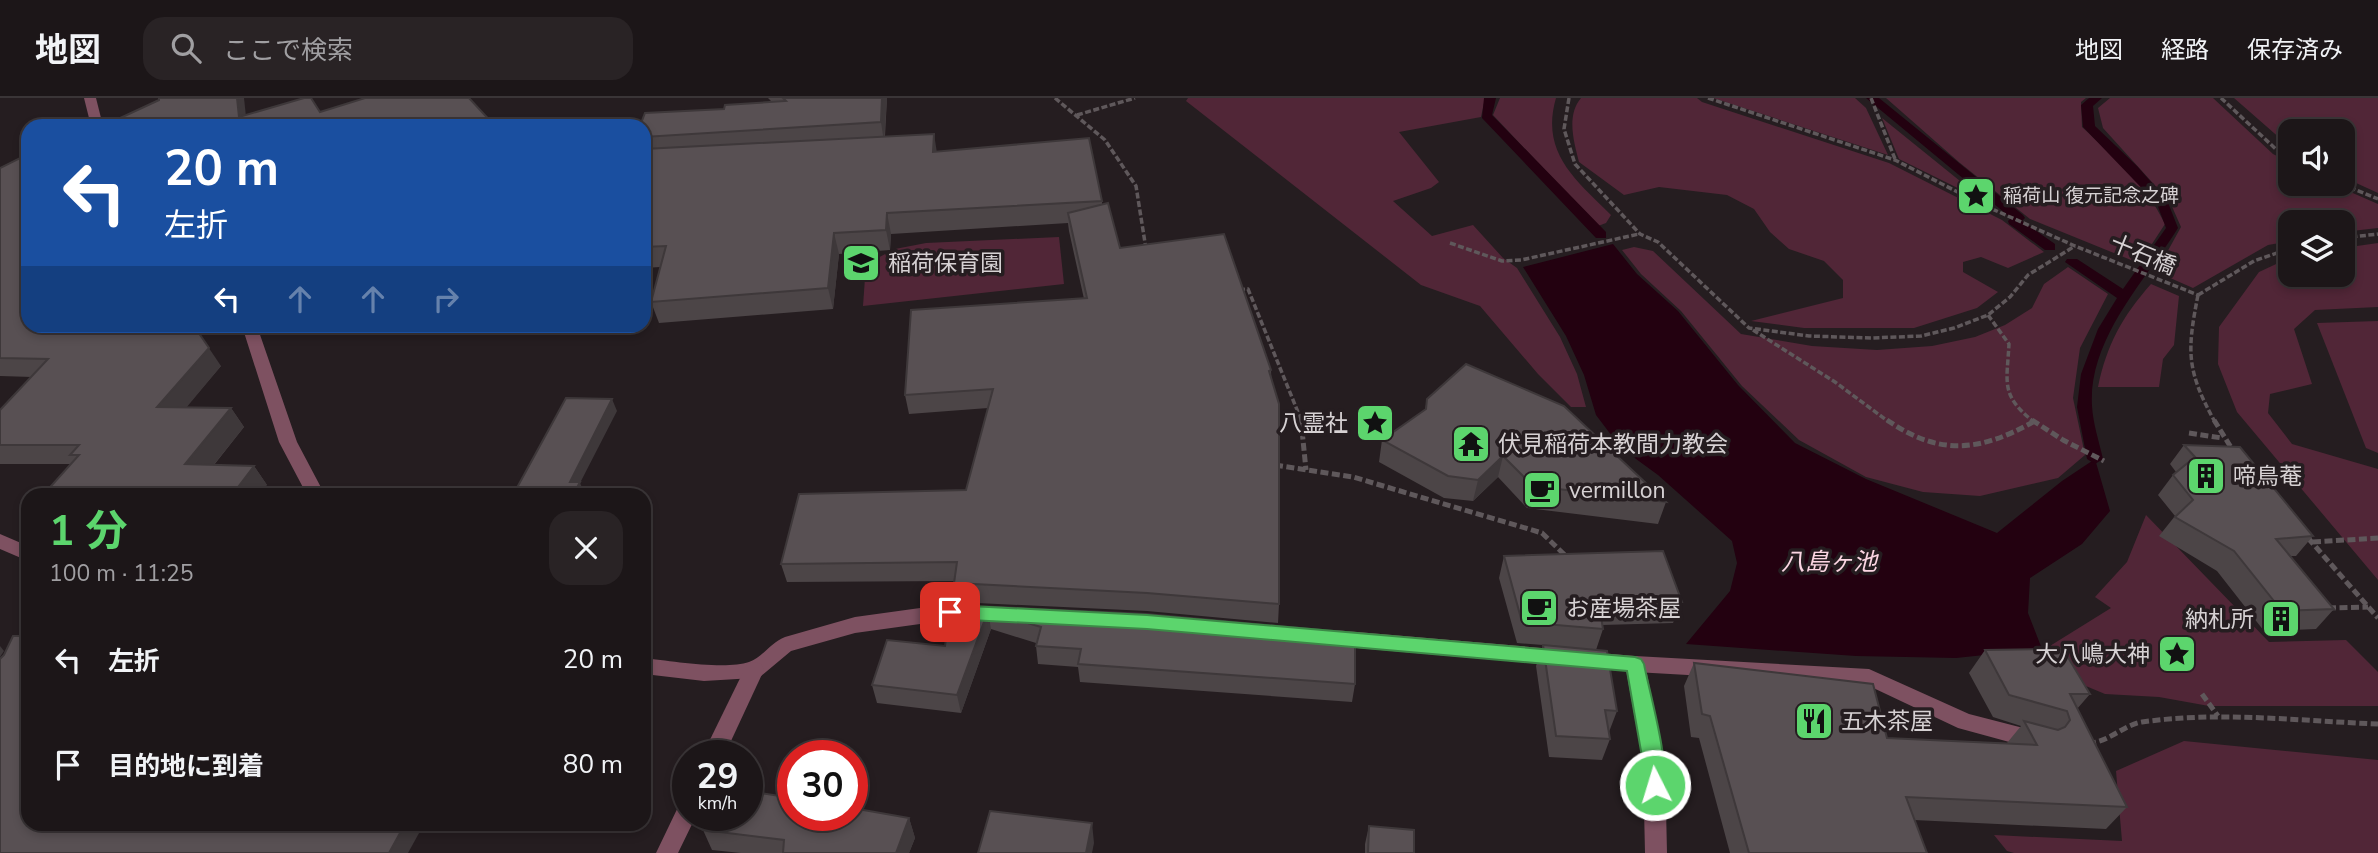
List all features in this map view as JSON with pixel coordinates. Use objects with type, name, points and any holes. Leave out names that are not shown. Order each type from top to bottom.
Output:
[{"type":"street","points":[[90,98],[95,119]]},
{"type":"street","points":[[251,333],[288,442],[312,488]]},
{"type":"street","points":[[0,541],[21,551]]},
{"type":"street","points":[[721,740],[754,670],[785,645],[855,625],[950,612],[989,614]]},
{"type":"street","points":[[1314,636],[1635,664],[1869,677],[1965,722],[2039,741]]},
{"type":"street","points":[[1635,664],[1654,763],[1656,853]]},
{"type":"street","points":[[651,667],[704,673],[754,670]]},
{"type":"street","points":[[667,853],[678,831]]},
{"type":"path","points":[[1055,98],[1105,140],[1136,186],[1148,257]]},
{"type":"path","points":[[1077,115],[1135,98]]},
{"type":"path","points":[[1569,98],[1564,129],[1575,164],[1640,234],[1658,242],[1749,328],[1835,382],[1875,413],[1927,440],[1955,447],[1982,444],[2011,434],[2032,422]]},
{"type":"path","name":"十石橋","points":[[1708,98],[1895,160],[1981,204],[2075,246],[2198,295]]},
{"type":"path","points":[[1871,98],[1895,160]]},
{"type":"path","points":[[2221,98],[2278,151]]},
{"type":"path","points":[[2355,189],[2378,199]]},
{"type":"path","points":[[1450,243],[1502,261],[1521,260],[1640,234]]},
{"type":"path","points":[[2355,237],[2378,234]]},
{"type":"path","points":[[1749,328],[1809,336],[1872,338],[1921,336],[1954,328],[1988,315],[2010,297],[2028,275],[2075,246]]},
{"type":"path","points":[[2237,456],[2223,438],[2197,377],[2189,349],[2198,295],[2278,250]]},
{"type":"path","points":[[1236,291],[1248,289],[1303,424],[1306,470]]},
{"type":"path","points":[[1988,315],[2009,344],[2006,388],[2032,422],[2104,461]]},
{"type":"path","points":[[2189,433],[2223,438]]},
{"type":"path","points":[[1268,464],[1353,477],[1542,533],[1577,566]]},
{"type":"path","points":[[2304,533],[2378,618]]},
{"type":"path","points":[[2312,542],[2378,538]]},
{"type":"path","points":[[2327,608],[2369,607]]},
{"type":"path","points":[[2202,694],[2218,717]]},
{"type":"path","points":[[2039,741],[2096,743],[2139,722],[2218,717],[2378,724]]},
{"type":"shaded area","points":[[1188,98],[1485,98],[1481,117],[1399,132],[1439,182],[1431,188],[1393,201],[1432,236],[1473,225],[1503,258],[1517,268],[1560,337],[1577,374],[1586,407],[1571,407],[1538,374],[1480,306],[1421,285],[1186,101]]},
{"type":"shaded area","points":[[1500,98],[1556,98],[1552,117],[1557,150],[1574,177],[1611,215],[1606,223],[1598,226],[1493,115]]},
{"type":"shaded area","points":[[1581,98],[1697,98],[1702,102],[1889,163],[2002,220],[2044,252],[2008,268],[1981,257],[1963,262],[1963,272],[1998,292],[1977,308],[1914,328],[1804,328],[1751,321],[1843,298],[1843,280],[1824,261],[1789,249],[1770,232],[1754,209],[1727,195],[1659,187],[1624,195],[1579,162],[1572,121],[1576,105]]},
{"type":"shaded area","points":[[1713,98],[1855,98],[1866,108],[1888,155]]},
{"type":"shaded area","points":[[1886,98],[2086,98],[2081,102],[2082,127],[2139,184],[2165,224],[2148,250],[2136,262],[2030,219],[1960,163]]},
{"type":"shaded area","points":[[2110,98],[2213,98],[2278,156],[2278,196],[2355,194],[2378,204],[2378,228],[2355,231],[2355,210],[2278,210],[2278,243],[2268,245],[2193,288],[2152,270],[2165,256],[2181,227],[2170,202],[2103,128],[2098,108]]},
{"type":"shaded area","points":[[2234,98],[2378,98],[2378,193],[2355,182],[2355,119],[2278,119],[2278,137]]},
{"type":"shaded area","points":[[1882,118],[1986,202],[1899,159]]},
{"type":"shaded area","points":[[1059,237],[1064,284],[863,306],[866,264],[895,249],[926,243]]},
{"type":"shaded area","points":[[2378,243],[2378,307],[2315,310],[2294,329],[2312,384],[2270,394],[2268,413],[2292,444],[2378,469],[2378,580],[2237,412],[2218,364],[2219,327],[2259,272],[2278,263],[2278,287],[2355,287],[2355,246]]},
{"type":"shaded area","points":[[1634,247],[1653,251],[1741,334],[1812,346],[1877,350],[1932,346],[1975,337],[2005,325],[2032,308],[2044,284],[2068,267],[2108,294],[2080,348],[2073,398],[2085,455],[2058,478],[1980,496],[1923,492],[1866,477],[1799,440],[1742,386],[1681,311],[1641,274],[1622,250]]},
{"type":"shaded area","points":[[2151,284],[2179,296],[2174,345],[2163,359],[2159,387],[2098,387],[2106,357],[2117,332]]},
{"type":"shaded area","points":[[2378,321],[2378,453],[2366,448],[2317,323]]},
{"type":"shaded area","points":[[2146,515],[2269,642],[2346,640],[2378,672],[2378,706],[2209,706],[2159,697],[2105,694],[2081,684],[2045,649],[2111,608],[2095,597],[2127,562]]},
{"type":"shaded area","points":[[2184,741],[2378,760],[2378,853],[2014,853],[2007,851],[1994,835],[2122,841],[2116,771]]},
{"type":"water","name":"八島ヶ池","points":[[1613,244],[1637,274],[1678,311],[1738,385],[1795,443],[1866,479],[1997,533],[2062,481],[2095,459],[2110,511],[2082,544],[2030,578],[2028,613],[2042,649],[1956,658],[1856,656],[1686,644],[1730,591],[1737,563],[1732,541],[1658,475],[1621,448],[1596,415],[1584,375],[1566,336],[1523,267]]},
{"type":"building","points":[[237,98],[239,117],[304,98],[311,98],[320,112],[365,98],[469,98],[488,119],[118,119],[159,100]]},
{"type":"building","points":[[783,98],[882,98],[881,122],[651,137],[651,119],[643,119],[645,113],[724,109],[725,105],[786,101]]},
{"type":"building","points":[[934,134],[933,152],[1089,138],[1102,201],[887,213],[886,230],[834,233],[828,288],[651,302],[666,246],[651,247],[651,149]]},
{"type":"building","points":[[21,158],[21,333],[199,333],[209,348],[157,407],[231,408],[185,464],[254,466],[237,488],[49,488],[79,455],[70,455],[79,445],[0,445],[0,410],[48,359],[0,358],[0,168]]},
{"type":"building","points":[[1108,203],[1120,248],[1224,234],[1271,370],[1269,371],[1279,404],[1279,604],[1147,593],[954,583],[957,562],[781,564],[799,494],[966,490],[993,389],[905,395],[911,310],[1087,298],[1068,213]]},
{"type":"building","points":[[1466,364],[1564,406],[1666,502],[1533,486],[1503,456],[1478,480],[1448,476],[1382,440],[1426,409],[1427,399]]},
{"type":"building","points":[[566,398],[612,399],[570,482],[580,482],[577,488],[517,488]]},
{"type":"building","points":[[2184,445],[2240,447],[2313,536],[2276,539],[2334,609],[2282,611],[2234,551],[2175,517],[2193,500],[2173,475],[2195,457]]},
{"type":"building","points":[[1663,551],[1682,602],[1599,604],[1603,629],[1522,622],[1504,556]]},
{"type":"building","points":[[951,605],[1146,614],[1355,633],[1355,684],[1078,664],[1081,649],[1036,646],[1041,627],[988,611],[957,695],[872,685],[887,640],[945,646]]},
{"type":"building","points":[[13,636],[21,636],[21,831],[401,831],[389,853],[0,853],[0,659]]},
{"type":"building","points":[[1543,645],[1607,651],[1617,711],[1605,710],[1610,739],[1556,736]]},
{"type":"building","points":[[2063,649],[2090,694],[2070,694],[2127,807],[1906,797],[1927,853],[1749,853],[1710,716],[1702,714],[1694,663],[1873,684],[1887,738],[2037,745],[2024,721],[2058,730],[2065,727],[2070,720],[2067,711],[2009,695],[1985,650]]},
{"type":"building","points":[[763,793],[777,796],[777,831],[868,831],[868,811],[909,818],[896,853],[783,853],[784,840],[711,831],[763,831]]},
{"type":"building","points":[[990,811],[1092,823],[1086,853],[978,853]]},
{"type":"building","points":[[1369,826],[1414,830],[1414,853],[1368,853]]},
{"type":"waterway","points":[[1490,98],[1486,116],[1601,235]]},
{"type":"waterway","points":[[1872,98],[2019,218]]},
{"type":"waterway","points":[[2095,459],[2084,407],[2088,374],[2095,350],[2117,308],[2172,228],[2163,203],[2133,169],[2089,127],[2087,105],[2096,98]]},
{"type":"waterway","points":[[2014,221],[2050,247]]},
{"type":"waterway","points":[[2072,262],[2124,296]]},
{"type":"place","name":"稲荷山 復元記念之碑","points":[[1976,196]]},
{"type":"place","name":"稲荷保育園","points":[[861,263]]},
{"type":"place","name":"八霊社","points":[[1375,423]]},
{"type":"place","name":"伏見稲荷本教間力教会","points":[[1471,444]]},
{"type":"place","name":"啼鳥菴","points":[[2206,476]]},
{"type":"place","name":"vermillon","points":[[1542,490]]},
{"type":"place","name":"お産場茶屋","points":[[1539,608]]},
{"type":"place","name":"納札所","points":[[2281,619]]},
{"type":"place","name":"大八嶋大神","points":[[2177,654]]},
{"type":"place","name":"五木茶屋","points":[[1814,721]]},
{"type":"route","points":[[950,612],[1147,622],[1635,664],[1654,763],[1655,785]]}]
